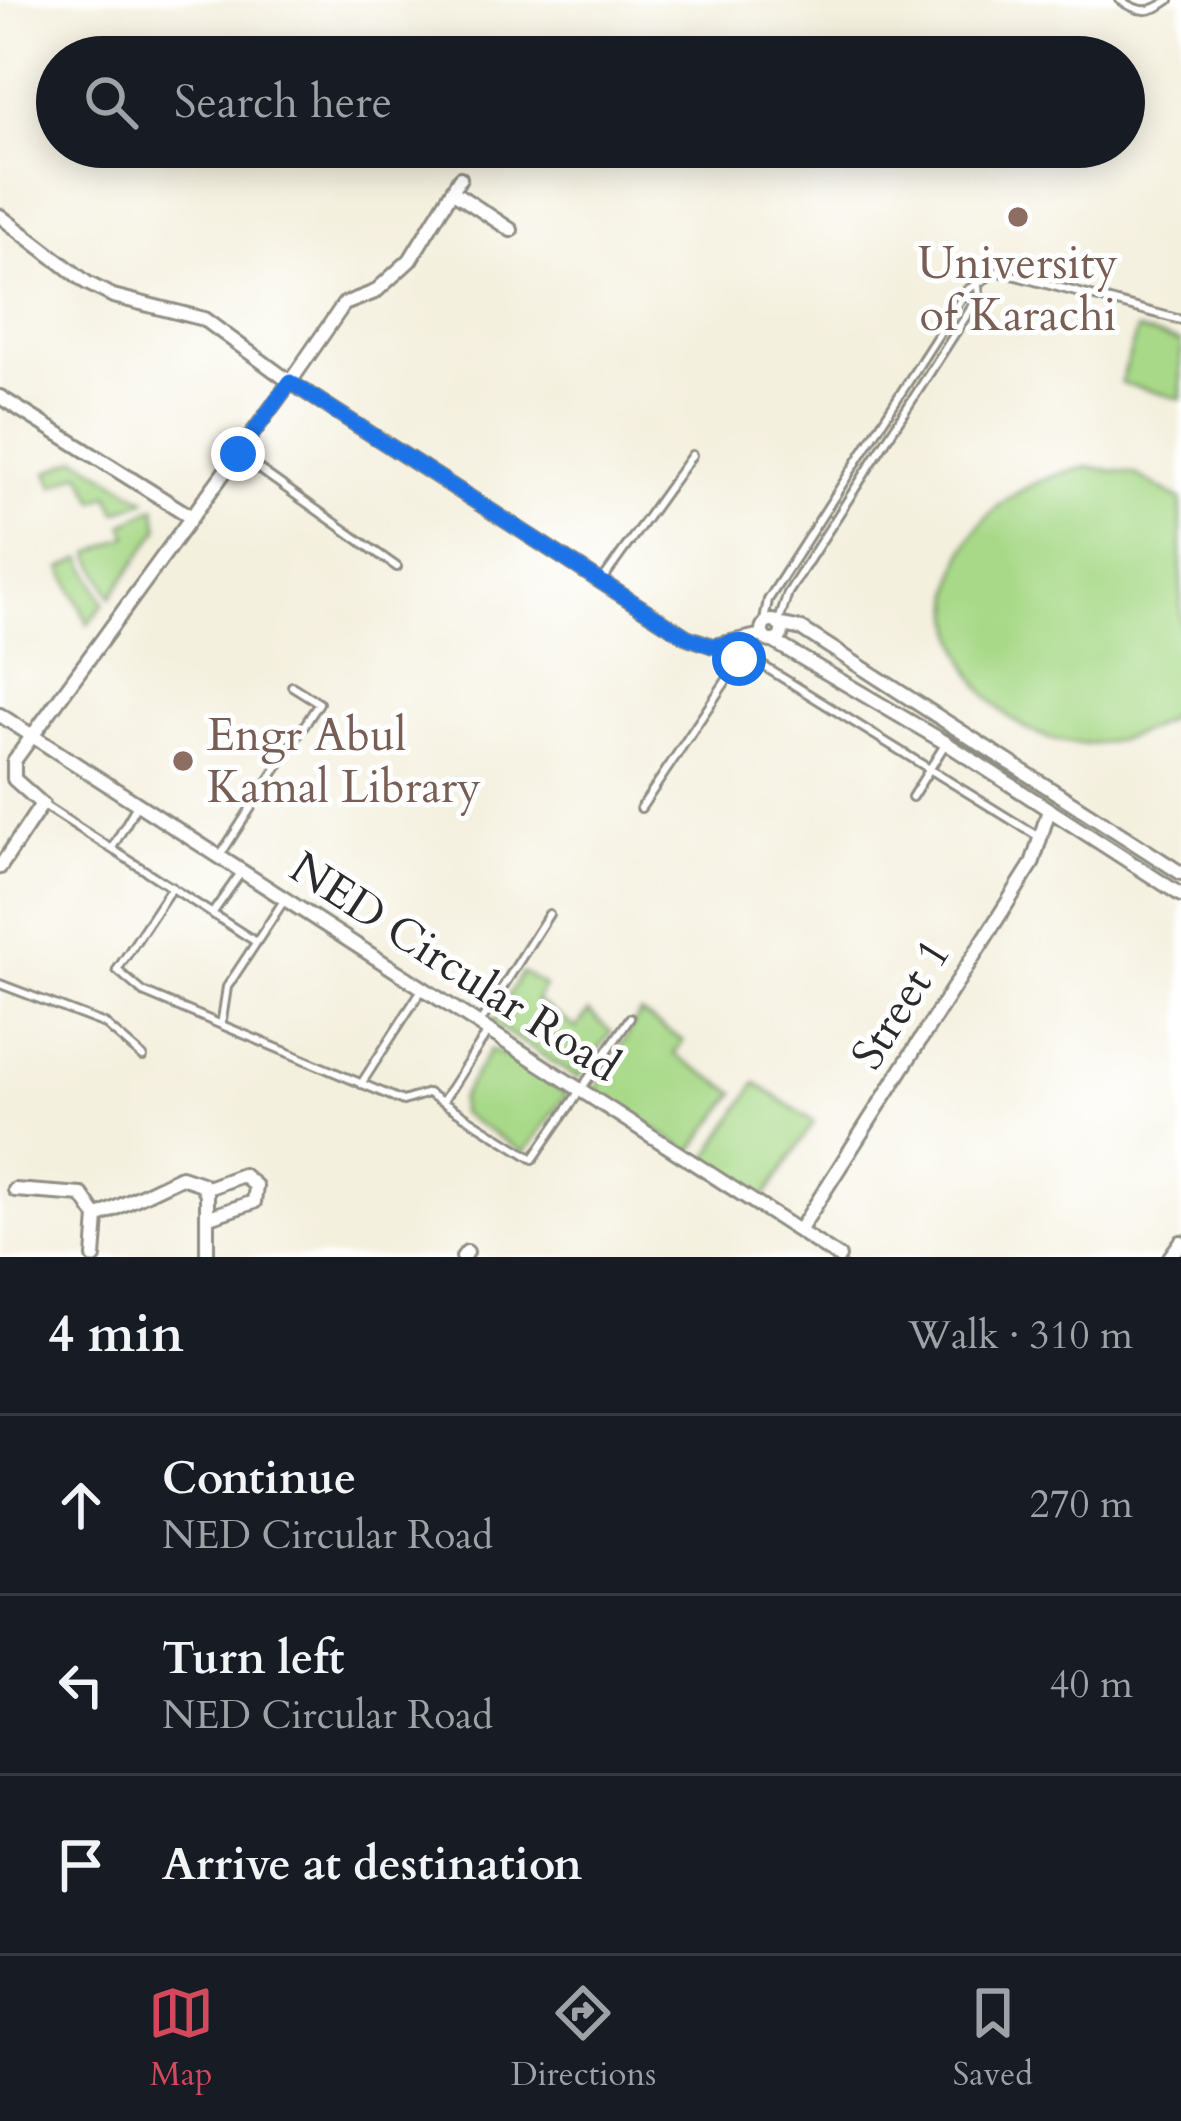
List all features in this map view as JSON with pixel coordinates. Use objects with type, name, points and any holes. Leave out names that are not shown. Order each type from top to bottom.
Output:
[{"type":"street","points":[[0,867],[42,804],[12,772],[32,734],[344,304],[375,292],[401,270],[460,178]]},
{"type":"street","points":[[452,191],[511,230]]},
{"type":"street","points":[[0,215],[87,283],[113,296],[203,319],[290,382],[700,642],[742,648],[766,634],[780,636],[778,624],[802,629],[1181,873]]},
{"type":"street","points":[[0,398],[190,516]]},
{"type":"street","points":[[766,634],[946,743],[1181,896]]},
{"type":"street","name":"NED Circular Road","points":[[0,715],[839,1257]]},
{"type":"street","name":"Street 1","points":[[799,1231],[1032,864],[1049,810]]},
{"type":"street","points":[[205,1189],[243,1175],[256,1186],[254,1202],[247,1207],[209,1217]]},
{"type":"street","points":[[97,1216],[135,1202],[170,1178],[192,1179],[205,1189],[207,1257]]},
{"type":"street","points":[[15,1190],[82,1195],[97,1216],[94,1257]]},
{"type":"street","points":[[1170,1257],[1181,1242]]},
{"type":"lane","points":[[1120,0],[1137,11],[1154,10],[1169,0]]},
{"type":"lane","points":[[766,634],[774,590],[967,290],[989,275],[1005,273],[1181,320]]},
{"type":"lane","points":[[778,624],[788,592],[980,296],[979,286]]},
{"type":"lane","points":[[238,454],[397,567]]},
{"type":"lane","points":[[600,581],[692,455]]},
{"type":"lane","points":[[641,808],[742,648],[1039,837]]},
{"type":"lane","points":[[220,857],[319,703],[292,686]]},
{"type":"lane","points":[[912,797],[946,743]]},
{"type":"lane","points":[[42,804],[254,940]]},
{"type":"lane","points":[[112,848],[137,806]]},
{"type":"lane","points":[[214,911],[242,871]]},
{"type":"lane","points":[[172,887],[117,970],[143,992],[222,1020],[403,1101],[428,1093],[533,1159],[630,1018]]},
{"type":"lane","points":[[222,1020],[227,987],[285,899]]},
{"type":"lane","points":[[443,1101],[549,914]]},
{"type":"lane","points":[[0,984],[105,1024],[142,1057]]},
{"type":"lane","points":[[361,1084],[424,986]]},
{"type":"green space","points":[[1137,330],[1181,342],[1181,399],[1121,383]]},
{"type":"green space","points":[[78,458],[146,500],[117,512],[109,495],[95,501],[81,473],[54,486],[48,472]]},
{"type":"green space","points":[[1089,467],[1135,474],[1181,500],[1181,710],[1110,741],[1048,738],[997,707],[964,659],[953,602],[967,545],[1011,497]]},
{"type":"green space","points":[[155,507],[159,529],[111,597],[90,554],[128,536],[123,525]]},
{"type":"green space","points":[[82,558],[104,603],[88,624],[62,568]]},
{"type":"green space","points":[[522,972],[544,986],[536,1001],[576,1028],[589,1012],[611,1032],[578,1078],[492,1023]]},
{"type":"green space","points":[[640,1013],[683,1041],[674,1054],[736,1093],[691,1152],[595,1091]]},
{"type":"green space","points":[[490,1050],[513,1058],[567,1094],[524,1153],[460,1113],[460,1099]]},
{"type":"green space","points":[[756,1083],[814,1122],[762,1201],[704,1163]]},
{"type":"place","name":"University of Karachi","points":[[1018,217]]},
{"type":"place","name":"Engr Abul Kamal Library","points":[[183,761]]},
{"type":"route","points":[[238,454],[290,382],[687,637],[712,646],[741,642],[744,654],[739,659]]}]
